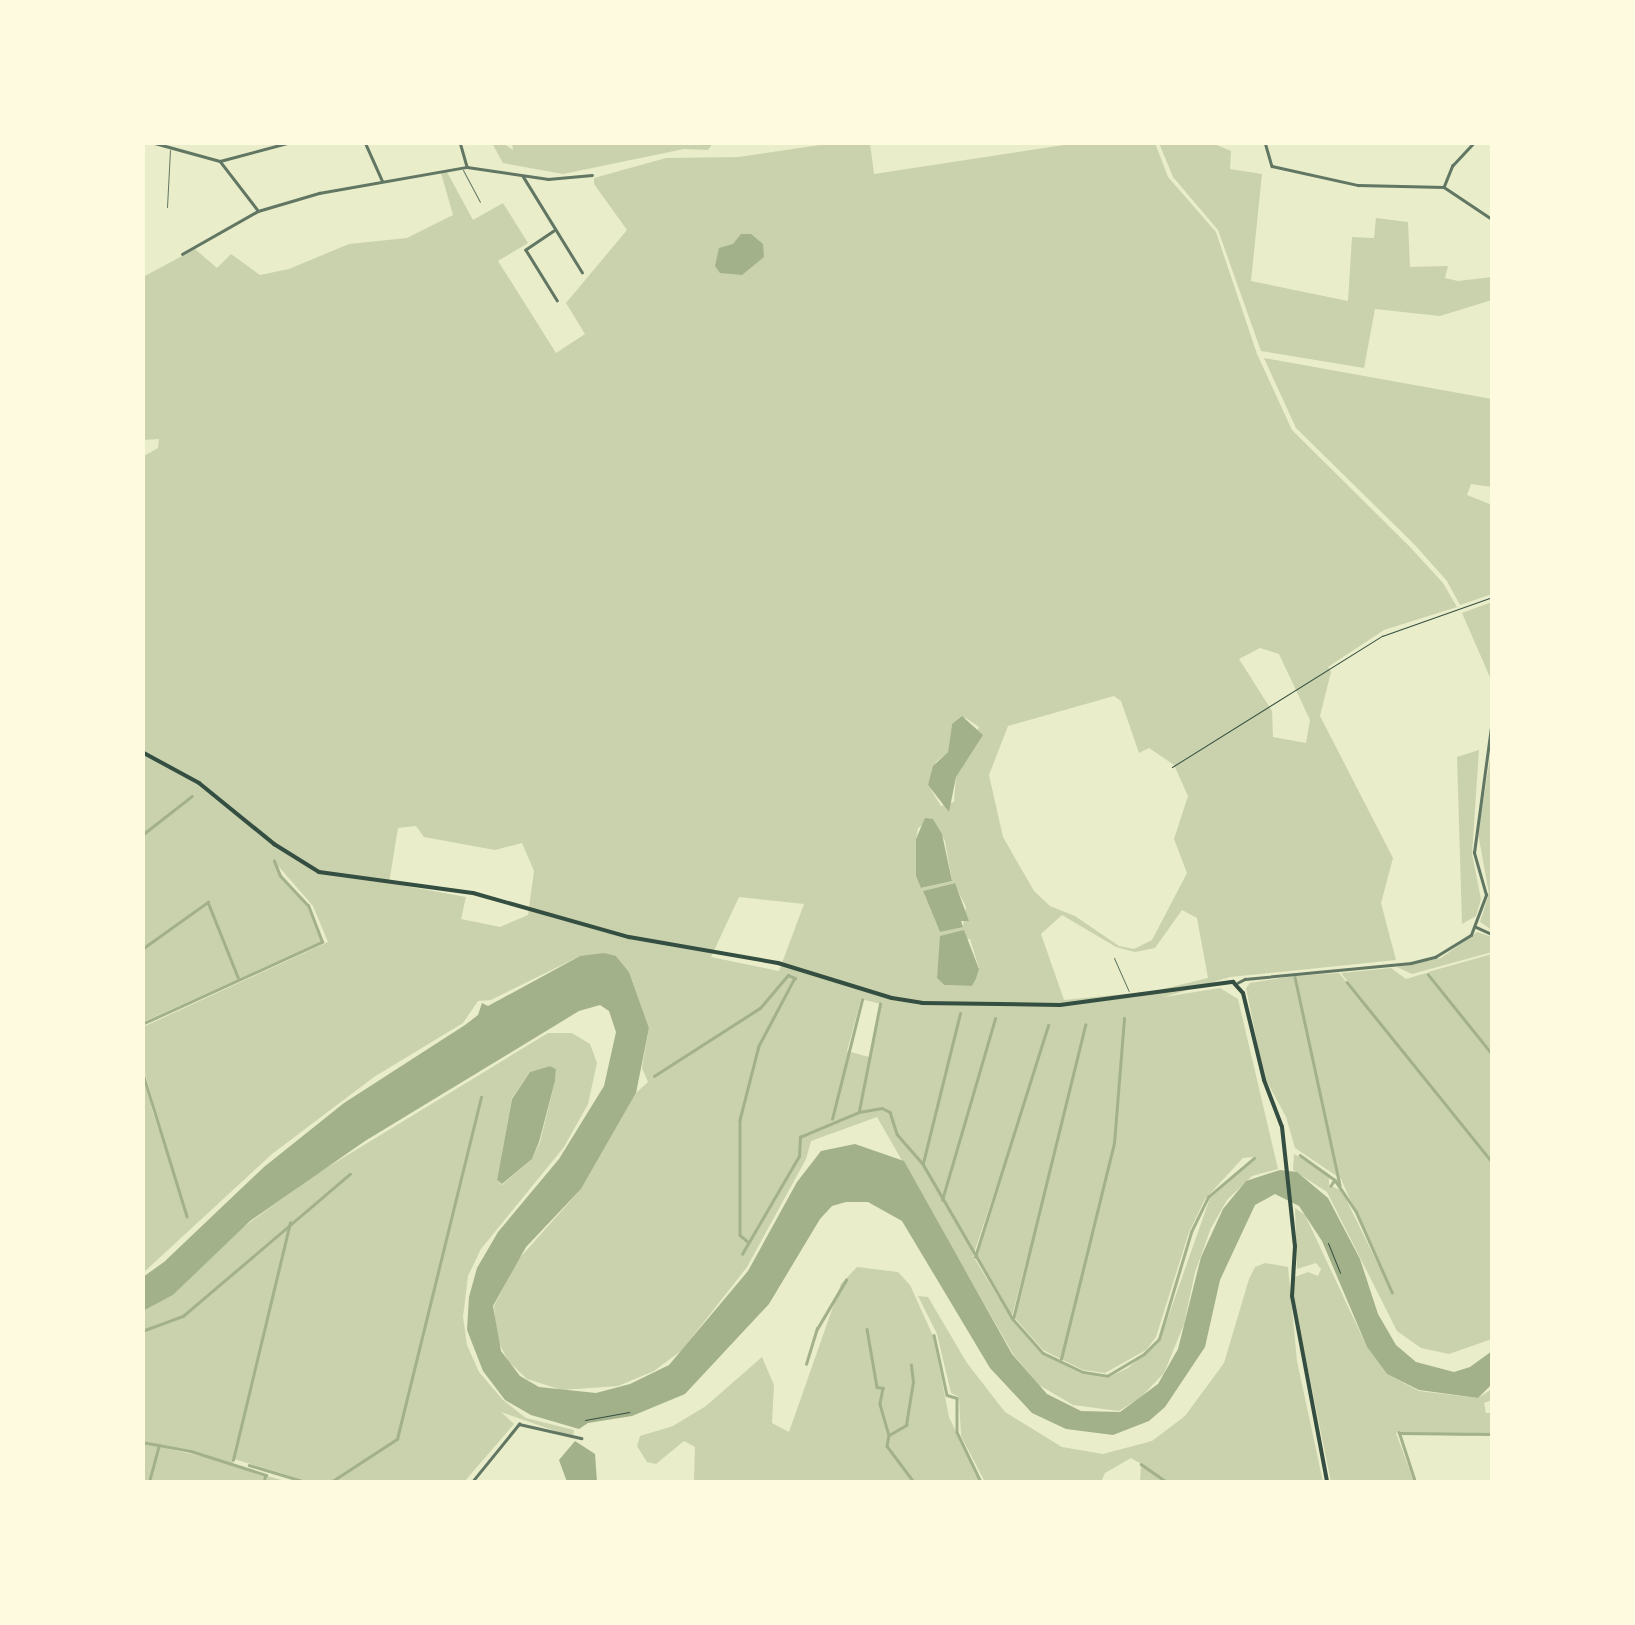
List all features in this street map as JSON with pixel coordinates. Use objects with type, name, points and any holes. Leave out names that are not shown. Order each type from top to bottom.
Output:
[{"type":"main road","points":[[142,752],[199,783],[274,844],[319,872],[473,893],[629,937],[778,962],[915,1002],[1038,1006],[1130,996],[1219,980],[1236,984],[1243,992],[1264,1080],[1281,1122],[1292,1212],[1292,1292],[1300,1358],[1327,1482]]},
{"type":"street","points":[[151,142],[220,161],[291,142]]},
{"type":"street","points":[[365,142],[382,182]]},
{"type":"street","points":[[460,142],[464,168]]},
{"type":"street","points":[[1265,142],[1269,164],[1278,168],[1358,185],[1444,187],[1492,218]]},
{"type":"street","points":[[1444,187],[1450,169],[1474,142]]},
{"type":"street","points":[[220,161],[258,211]]},
{"type":"street","points":[[182,254],[258,211],[308,195],[464,168],[558,179],[592,175]]},
{"type":"street","points":[[523,175],[582,272]]},
{"type":"street","points":[[555,230],[526,250],[557,300]]},
{"type":"street","points":[[1236,984],[1245,978],[1433,958],[1464,940],[1476,925],[1486,894],[1474,853],[1492,720]]},
{"type":"street","points":[[1476,925],[1492,934]]},
{"type":"street","points":[[472,1482],[516,1426],[526,1423],[580,1438]]},
{"type":"lane","points":[[167,207],[170,146]]},
{"type":"lane","points":[[464,168],[480,202]]},
{"type":"lane","points":[[1114,958],[1130,996]]},
{"type":"lane","points":[[1231,990],[1236,984]]},
{"type":"path","points":[[1172,767],[1382,636],[1492,597]]},
{"type":"path","points":[[1328,1242],[1340,1273]]},
{"type":"path","points":[[1332,1266],[1336,1264]]},
{"type":"path","points":[[584,1420],[629,1412]]},
{"type":"shaded area","points":[[512,142],[713,143],[708,150],[684,149],[563,174],[503,163],[492,143],[503,143],[513,150]]},
{"type":"shaded area","points":[[834,143],[870,143],[874,174],[1077,143],[1155,143],[1168,177],[1216,232],[1257,354],[1292,430],[1410,547],[1443,583],[1457,607],[1384,630],[1328,667],[1331,672],[1320,716],[1393,858],[1381,903],[1396,960],[1230,977],[1164,997],[1220,988],[1238,999],[1278,1169],[1252,1176],[1227,1200],[1211,1228],[1195,1272],[1184,1324],[1164,1373],[1141,1397],[1119,1411],[1073,1405],[1039,1385],[1013,1354],[877,1117],[811,1141],[806,1159],[747,1267],[682,1350],[654,1371],[618,1386],[562,1390],[527,1379],[508,1361],[497,1339],[494,1306],[517,1261],[581,1189],[636,1093],[648,1082],[642,1068],[649,1028],[629,972],[616,956],[580,956],[491,1000],[478,1001],[463,1023],[374,1077],[272,1154],[143,1273],[143,1072],[174,1174],[143,1066],[143,1027],[328,942],[313,906],[273,860],[280,877],[307,906],[321,942],[143,1022],[142,457],[158,448],[159,439],[143,440],[143,277],[195,249],[217,268],[231,254],[260,275],[289,269],[349,244],[407,238],[453,215],[441,173],[447,172],[473,220],[503,203],[528,243],[498,261],[556,353],[585,334],[566,303],[627,230],[594,184],[594,178],[666,158],[739,157]],"holes":[[[1260,648],[1279,654],[1310,720],[1306,743],[1273,737],[1272,711],[1239,659]],[[1114,696],[1121,701],[1139,753],[1149,748],[1174,765],[1188,796],[1174,839],[1187,873],[1152,940],[1134,949],[1119,946],[1075,916],[1050,906],[1034,891],[1003,837],[989,775],[1008,726]],[[966,718],[979,727],[956,777],[954,802],[941,806],[928,785],[936,762],[948,752],[952,724]],[[933,819],[945,841],[952,881],[922,888],[916,876],[918,828]],[[416,826],[424,837],[495,850],[522,843],[534,871],[528,915],[500,927],[461,919],[466,897],[389,883],[398,828]],[[954,883],[966,907],[963,926],[940,932],[923,891]],[[739,897],[804,904],[779,971],[711,957]],[[1182,910],[1197,918],[1208,978],[1155,991],[1064,1000],[1041,934],[1062,915],[1116,947],[1135,952],[1155,948]],[[970,939],[979,968],[976,979],[972,986],[944,985],[937,978],[941,941]],[[861,999],[881,1004],[862,1095],[869,1057],[847,1051]],[[1254,1157],[1210,1198],[1160,1340],[1128,1368],[1107,1378],[1082,1374],[1042,1354],[1012,1320],[973,1256],[1003,1166],[976,1255],[1012,1316],[1037,1220],[1014,1317],[1043,1350],[1083,1370],[1105,1373],[1146,1350],[1156,1337],[1189,1232],[1205,1199],[1243,1158]]]},
{"type":"shaded area","points":[[1159,143],[1212,143],[1231,151],[1230,169],[1262,174],[1251,281],[1348,301],[1352,237],[1374,238],[1376,218],[1408,222],[1410,267],[1448,266],[1445,278],[1458,281],[1492,277],[1492,300],[1440,316],[1375,309],[1364,368],[1261,351],[1218,230],[1173,177]]},
{"type":"shaded area","points":[[741,234],[751,234],[763,244],[764,257],[742,275],[720,273],[715,266],[719,248],[733,244]]},
{"type":"shaded area","points":[[1264,358],[1492,399],[1492,487],[1471,484],[1467,495],[1492,505],[1492,594],[1460,605],[1447,581],[1414,544],[1296,428]]},
{"type":"shaded area","points":[[1492,602],[1492,682],[1462,613]]},
{"type":"shaded area","points":[[962,716],[983,735],[956,777],[949,812],[928,785],[933,766],[948,752],[952,724]]},
{"type":"shaded area","points":[[1492,746],[1492,930],[1480,922],[1489,894],[1478,833]]},
{"type":"shaded area","points":[[1479,750],[1472,854],[1481,899],[1476,916],[1462,924],[1457,757]]},
{"type":"shaded area","points":[[925,818],[933,819],[942,834],[952,881],[921,888],[916,876],[916,839]]},
{"type":"shaded area","points":[[955,883],[969,921],[961,921],[963,927],[940,932],[923,891]]},
{"type":"shaded area","points":[[964,930],[979,969],[976,979],[972,986],[944,985],[937,978],[940,936]]},
{"type":"shaded area","points":[[1477,932],[1492,937],[1492,952],[1412,974],[1397,967],[1441,958]]},
{"type":"shaded area","points":[[1492,954],[1492,1339],[1449,1354],[1421,1348],[1397,1331],[1327,1192],[1293,1170],[1294,1154],[1315,1165],[1329,1178],[1329,1185],[1342,1191],[1392,1293],[1341,1179],[1295,1148],[1286,1117],[1264,1076],[1246,988],[1250,983],[1294,976],[1310,1044],[1296,976],[1339,973],[1396,1042],[1341,973],[1391,968],[1406,979],[1426,973],[1468,1024],[1428,972]]},
{"type":"shaded area","points":[[580,956],[616,956],[629,972],[649,1028],[636,1093],[581,1189],[526,1247],[493,1306],[501,1351],[520,1376],[539,1387],[596,1393],[630,1384],[669,1365],[748,1271],[797,1182],[821,1151],[855,1144],[904,1161],[1012,1354],[1047,1394],[1081,1411],[1120,1412],[1158,1384],[1178,1349],[1201,1257],[1223,1209],[1246,1181],[1280,1170],[1297,1172],[1328,1198],[1360,1259],[1378,1314],[1396,1345],[1416,1362],[1454,1372],[1470,1367],[1492,1351],[1492,1384],[1478,1398],[1419,1390],[1387,1374],[1367,1347],[1322,1241],[1299,1206],[1275,1194],[1255,1205],[1220,1280],[1205,1347],[1165,1407],[1149,1421],[1113,1435],[1066,1429],[1032,1413],[990,1368],[902,1221],[868,1202],[846,1202],[832,1206],[820,1219],[769,1304],[685,1394],[632,1416],[588,1423],[579,1429],[531,1415],[505,1400],[483,1371],[467,1330],[469,1297],[477,1268],[498,1232],[559,1159],[604,1086],[616,1032],[609,1011],[600,1005],[579,1011],[365,1141],[250,1221],[173,1295],[143,1311],[143,1277],[164,1262],[264,1167],[344,1103],[465,1025],[478,1015],[482,1003],[488,1006]]},
{"type":"shaded area","points":[[548,1033],[572,1033],[590,1044],[597,1063],[588,1104],[564,1147],[481,1249],[468,1276],[463,1317],[467,1345],[479,1372],[503,1400],[526,1418],[574,1430],[573,1437],[501,1412],[514,1424],[464,1482],[310,1482],[234,1459],[232,1466],[288,1482],[143,1482],[142,1443],[219,1460],[143,1441],[143,1311],[173,1295],[242,1228],[318,1173]],"holes":[[[550,1066],[556,1069],[540,1142],[532,1159],[502,1185],[497,1180],[512,1098],[530,1072]]]},
{"type":"shaded area","points":[[550,1066],[556,1069],[555,1081],[539,1142],[532,1159],[502,1184],[497,1180],[512,1099],[530,1072]]},
{"type":"shaded area","points":[[1295,1208],[1305,1215],[1367,1347],[1387,1374],[1419,1391],[1478,1398],[1492,1389],[1492,1400],[1484,1403],[1486,1413],[1491,1413],[1492,1433],[1396,1433],[1414,1482],[1331,1482],[1293,1296],[1295,1277],[1308,1272],[1318,1276],[1321,1269],[1316,1263],[1297,1269]]},
{"type":"shaded area","points":[[1265,1263],[1288,1267],[1297,1361],[1323,1482],[1140,1482],[1141,1464],[1131,1458],[1105,1473],[1101,1482],[985,1482],[961,1436],[959,1397],[951,1393],[937,1334],[918,1296],[928,1297],[967,1363],[1005,1412],[1062,1447],[1103,1454],[1152,1441],[1185,1416],[1224,1363],[1249,1279],[1255,1267]]},
{"type":"shaded area","points":[[857,1267],[898,1272],[910,1285],[933,1336],[949,1417],[980,1482],[694,1482],[695,1447],[684,1441],[656,1464],[647,1462],[637,1446],[640,1436],[673,1426],[706,1406],[762,1357],[774,1385],[772,1423],[789,1432],[841,1284]]},
{"type":"shaded area","points":[[575,1441],[595,1454],[597,1482],[567,1482],[559,1460]]},
{"type":"waterway","points":[[142,835],[192,796]]},
{"type":"waterway","points":[[142,1024],[322,942],[308,906],[280,876],[274,861]]},
{"type":"waterway","points":[[142,949],[208,902],[238,977]]},
{"type":"waterway","points":[[1428,974],[1492,1054]]},
{"type":"waterway","points":[[654,1076],[760,1008],[788,975],[795,978],[759,1046],[740,1120],[740,1235],[747,1241]]},
{"type":"waterway","points":[[1295,977],[1340,1185]]},
{"type":"waterway","points":[[1347,982],[1492,1162]]},
{"type":"waterway","points":[[832,1119],[862,1000]]},
{"type":"waterway","points":[[859,1111],[880,1004]]},
{"type":"waterway","points":[[923,1163],[960,1014]]},
{"type":"waterway","points":[[1061,1359],[1114,1143],[1124,1018]]},
{"type":"waterway","points":[[942,1200],[995,1019]]},
{"type":"waterway","points":[[975,1257],[1048,1025]]},
{"type":"waterway","points":[[1013,1319],[1085,1025]]},
{"type":"waterway","points":[[142,1070],[187,1216]]},
{"type":"waterway","points":[[331,1482],[397,1439],[481,1097]]},
{"type":"waterway","points":[[742,1254],[799,1156],[800,1137],[859,1112],[882,1108],[890,1112],[897,1134],[923,1164],[1013,1319],[1043,1353],[1083,1372],[1107,1376],[1144,1354],[1159,1339],[1191,1232],[1208,1197],[1254,1158]]},
{"type":"waterway","points":[[1300,1155],[1335,1180],[1331,1186]]},
{"type":"waterway","points":[[142,1331],[183,1316],[350,1174]]},
{"type":"waterway","points":[[1335,1180],[1356,1211],[1392,1292]]},
{"type":"waterway","points":[[233,1460],[290,1223]]},
{"type":"waterway","points":[[806,1364],[817,1329],[846,1280]]},
{"type":"waterway","points":[[867,1329],[877,1387],[883,1388],[880,1404],[889,1435],[887,1446],[914,1482]]},
{"type":"waterway","points":[[934,1335],[947,1395],[957,1398],[957,1432],[981,1482]]},
{"type":"waterway","points":[[889,1435],[906,1425],[913,1382],[911,1365]]},
{"type":"waterway","points":[[1415,1482],[1399,1433],[1492,1434]]},
{"type":"waterway","points":[[142,1442],[191,1451],[266,1475],[264,1482]]},
{"type":"waterway","points":[[149,1482],[159,1445]]},
{"type":"waterway","points":[[1141,1464],[1167,1482]]},
{"type":"waterway","points":[[249,1465],[306,1482]]}]
